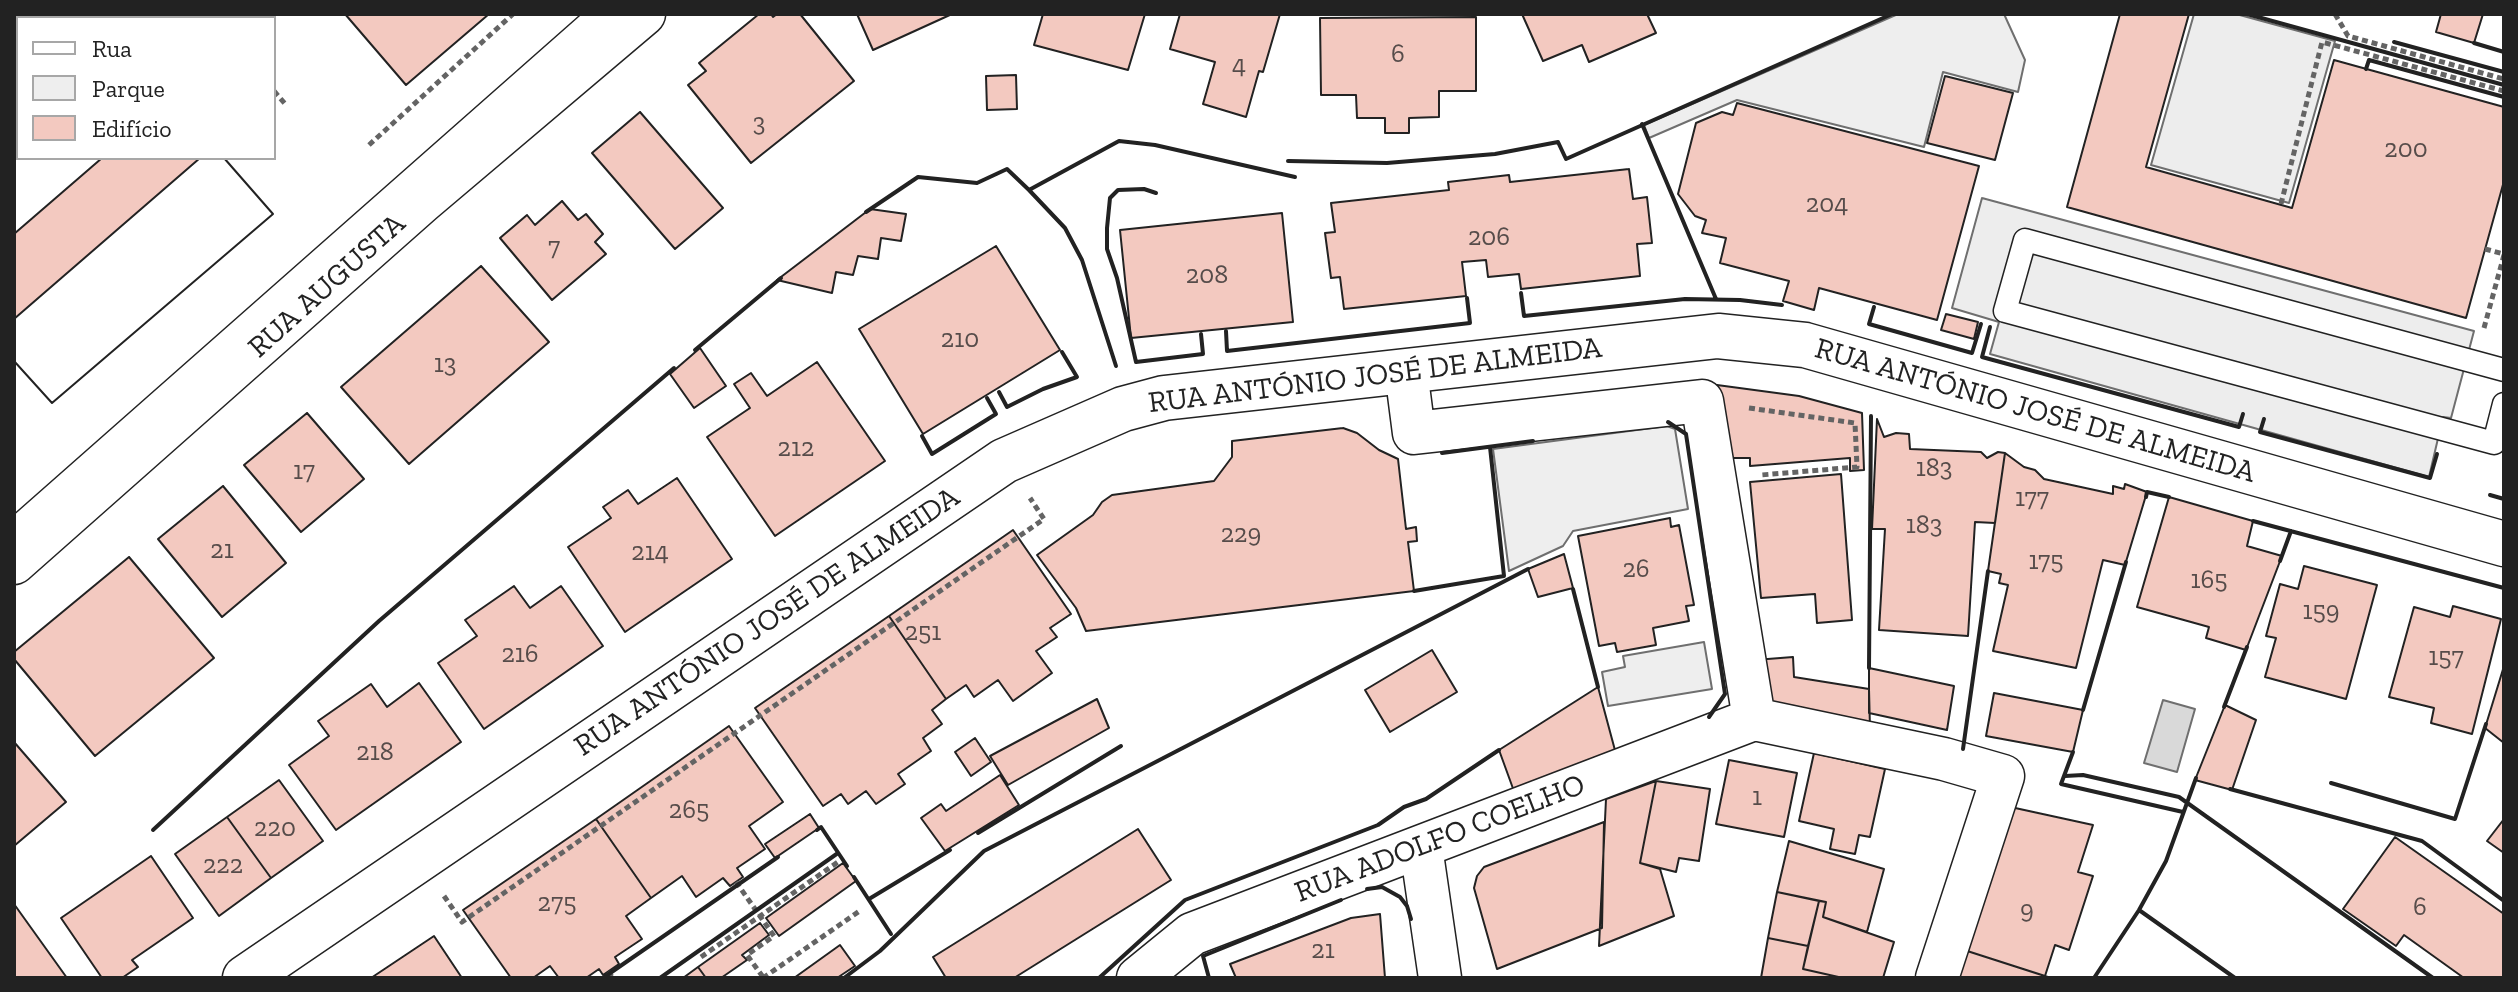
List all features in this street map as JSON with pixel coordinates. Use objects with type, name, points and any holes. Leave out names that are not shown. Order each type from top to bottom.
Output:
[{"type":"street","name":"RUA AUGUSTA","points":[[14,563],[422,202],[644,14]]},
{"type":"street","name":"RUA ANTÓNIO JOSÉ DE ALMEIDA","points":[[245,978],[1004,461],[1135,404],[1164,398],[1718,336],[1805,345],[2504,544]]},
{"type":"street","points":[[1406,371],[1414,433],[1702,401],[1754,719],[1944,759],[2003,776],[1937,978]]},
{"type":"street","name":"RUA ADOLFO COELHO","points":[[1138,978],[1192,934],[1754,719]]},
{"type":"street","points":[[1421,847],[1440,978]]},
{"type":"lane","points":[[14,530],[599,14]]},
{"type":"lane","points":[[2504,370],[2025,240],[2005,311],[2494,443],[2504,404]]},
{"type":"path","points":[[369,145],[513,14]]},
{"type":"path","points":[[2335,14],[2348,36],[2504,79]]},
{"type":"path","points":[[2281,204],[2322,42],[2504,91]]},
{"type":"path","points":[[276,93],[287,106]]},
{"type":"path","points":[[2475,362],[2504,255],[2485,249]]},
{"type":"path","points":[[1738,407],[1855,423],[1857,467],[1755,476]]},
{"type":"path","points":[[469,918],[1017,538]]},
{"type":"path","points":[[701,957],[838,862]]},
{"type":"path","points":[[736,882],[774,936],[747,955],[763,978],[861,910]]},
{"type":"path","points":[[608,972],[613,978]]},
{"type":"green space","points":[[1898,14],[2004,14],[2025,60],[2018,92],[1943,72],[1924,147],[1737,100],[1649,138],[1644,125]]},
{"type":"green space","points":[[1667,426],[1675,429],[1688,509],[1573,531],[1563,546],[1509,571],[1493,449]]},
{"type":"green space","points":[[1704,642],[1712,689],[1608,706],[1602,672],[1625,667],[1623,656]]},
{"type":"shaded area","points":[[2194,14],[2236,14],[2335,41],[2289,203],[2151,165]]},
{"type":"shaded area","points":[[1982,198],[2474,331],[2451,418],[2443,417],[2429,477],[1990,354],[1999,322],[1952,308]]},
{"type":"shaded area","points":[[2163,700],[2195,709],[2177,772],[2144,763]]},
{"type":"building","points":[[114,14],[198,16],[116,16]]},
{"type":"building","points":[[345,14],[489,14],[406,85]]},
{"type":"building","points":[[759,14],[771,14],[773,17],[777,14],[800,14],[854,81],[751,163],[688,85],[706,71],[699,63]]},
{"type":"building","points":[[857,14],[952,14],[873,50]]},
{"type":"building","points":[[1043,14],[1145,14],[1128,70],[1034,45]]},
{"type":"building","points":[[1180,14],[1280,14],[1246,117],[1203,104],[1215,62],[1170,49]]},
{"type":"building","points":[[1522,14],[1647,14],[1656,33],[1589,62],[1582,45],[1543,61]]},
{"type":"building","points":[[2120,14],[2189,14],[2146,167],[2292,208],[2334,60],[2504,107],[2504,181],[2466,318],[2067,207]]},
{"type":"building","points":[[2441,14],[2483,14],[2474,43],[2436,32]]},
{"type":"building","points":[[1476,17],[1476,91],[1439,91],[1439,117],[1409,118],[1409,133],[1385,133],[1385,118],[1357,118],[1356,95],[1321,95],[1320,18]]},
{"type":"building","points":[[1016,75],[1017,109],[987,110],[986,76]]},
{"type":"building","points":[[16,76],[16,160],[100,160],[14,234]]},
{"type":"building","points":[[16,76],[16,160],[226,160],[273,214],[52,403],[14,361]]},
{"type":"building","points":[[1945,76],[2013,93],[1995,160],[1927,143]]},
{"type":"building","points":[[1737,103],[1979,166],[1937,320],[1819,288],[1814,310],[1783,301],[1789,281],[1720,263],[1726,238],[1702,233],[1706,220],[1695,216],[1678,194],[1696,123],[1722,112],[1733,115]]},
{"type":"building","points":[[640,112],[723,208],[675,249],[592,153]]},
{"type":"building","points":[[198,160],[226,160],[273,214],[52,403],[14,361],[14,319]]},
{"type":"building","points":[[1629,169],[1633,199],[1647,197],[1652,243],[1637,244],[1640,276],[1521,289],[1519,274],[1488,277],[1486,260],[1462,262],[1466,296],[1344,309],[1340,277],[1331,278],[1325,233],[1335,232],[1331,203],[1449,190],[1448,182],[1509,175],[1510,182]]},
{"type":"building","points":[[562,201],[578,220],[586,214],[603,234],[595,242],[606,254],[552,300],[500,238],[527,215],[535,225]]},
{"type":"building","points":[[870,209],[906,214],[901,241],[881,238],[878,259],[858,256],[853,275],[836,272],[832,293],[777,280]]},
{"type":"building","points":[[1282,213],[1293,322],[1131,338],[1120,230]]},
{"type":"building","points":[[996,246],[1060,350],[923,434],[859,329]]},
{"type":"building","points":[[481,266],[549,342],[409,464],[341,387]]},
{"type":"building","points":[[1946,314],[1978,322],[1974,339],[1941,330]]},
{"type":"building","points":[[700,348],[726,386],[694,408],[670,374]]},
{"type":"building","points":[[817,362],[885,461],[775,536],[707,437],[750,408],[734,384],[751,373],[767,396]]},
{"type":"building","points":[[1717,385],[1799,396],[1862,413],[1864,470],[1850,471],[1850,458],[1750,466],[1750,458],[1729,458]]},
{"type":"building","points":[[307,413],[364,479],[301,532],[244,465]]},
{"type":"building","points":[[1877,419],[1884,437],[1896,433],[1909,434],[1910,449],[1981,452],[1987,458],[1998,452],[2005,453],[1995,523],[1975,522],[1968,636],[1879,630],[1885,529],[1872,529]]},
{"type":"building","points":[[1343,428],[1357,433],[1379,450],[1398,459],[1406,529],[1416,527],[1417,541],[1408,542],[1414,591],[1086,631],[1076,608],[1037,555],[1093,515],[1102,502],[1112,495],[1214,481],[1232,457],[1232,441]]},
{"type":"building","points":[[2005,453],[2024,467],[2035,470],[2044,479],[2113,494],[2113,486],[2124,489],[2125,484],[2147,492],[2125,565],[2103,560],[2076,668],[1993,651],[2008,585],[1999,583],[2001,574],[1988,571]]},
{"type":"building","points":[[1841,474],[1852,620],[1817,623],[1815,594],[1761,598],[1750,482]]},
{"type":"building","points":[[677,478],[732,559],[625,632],[568,547],[611,518],[603,507],[628,490],[638,504]]},
{"type":"building","points":[[223,486],[286,563],[222,617],[158,539]]},
{"type":"building","points":[[2169,497],[2253,521],[2247,546],[2282,556],[2246,650],[2206,638],[2209,627],[2137,607]]},
{"type":"building","points":[[1670,518],[1671,527],[1679,525],[1694,605],[1686,606],[1689,621],[1653,628],[1656,645],[1617,652],[1615,643],[1599,646],[1578,536]]},
{"type":"building","points":[[1013,530],[1071,614],[1050,628],[1057,637],[1036,651],[1052,673],[1013,701],[998,680],[974,697],[966,685],[946,699],[889,616]]},
{"type":"building","points":[[1564,554],[1573,588],[1538,597],[1528,569]]},
{"type":"building","points":[[129,557],[214,658],[95,756],[14,659],[14,652]]},
{"type":"building","points":[[2304,566],[2377,585],[2346,699],[2265,677],[2276,638],[2266,636],[2280,584],[2298,589]]},
{"type":"building","points":[[514,586],[530,608],[561,586],[603,646],[484,729],[438,663],[477,636],[465,620]]},
{"type":"building","points":[[2453,606],[2501,619],[2472,734],[2431,723],[2434,708],[2389,697],[2414,607],[2450,617]]},
{"type":"building","points":[[889,616],[946,699],[932,710],[942,724],[923,738],[931,751],[898,774],[905,784],[876,804],[866,791],[848,804],[841,794],[823,806],[755,708]]},
{"type":"building","points":[[1432,650],[1457,692],[1390,732],[1365,690]]},
{"type":"building","points":[[1793,657],[1794,677],[1869,689],[1870,729],[1762,700],[1755,660]]},
{"type":"building","points":[[2504,666],[2504,743],[2485,728]]},
{"type":"building","points":[[1869,668],[1954,686],[1947,730],[1869,713]]},
{"type":"building","points":[[419,683],[461,742],[336,830],[289,765],[329,736],[318,721],[371,684],[387,707]]},
{"type":"building","points":[[1598,687],[1616,754],[1515,794],[1499,750]]},
{"type":"building","points":[[1994,693],[2083,710],[2073,752],[1986,736]]},
{"type":"building","points":[[1097,699],[1109,728],[1008,785],[990,756]]},
{"type":"building","points":[[2225,705],[2256,720],[2232,790],[2195,780]]},
{"type":"building","points":[[729,726],[783,802],[749,826],[765,849],[737,868],[743,877],[730,886],[723,878],[696,897],[682,876],[651,898],[596,819]]},
{"type":"building","points":[[975,738],[991,762],[971,776],[955,752]]},
{"type":"building","points":[[14,742],[66,802],[14,846]]},
{"type":"building","points":[[1814,753],[1885,769],[1870,837],[1859,835],[1855,854],[1830,849],[1834,829],[1799,821]]},
{"type":"building","points":[[1729,760],[1797,773],[1784,837],[1716,824]]},
{"type":"building","points":[[1000,775],[1019,805],[945,851],[921,818],[941,804],[946,811]]},
{"type":"building","points":[[279,780],[323,841],[271,878],[227,817]]},
{"type":"building","points":[[1656,781],[1710,789],[1699,861],[1679,858],[1676,872],[1640,863]]},
{"type":"building","points":[[1656,781],[1640,863],[1660,869],[1674,916],[1599,946],[1606,799]]},
{"type":"building","points":[[2006,806],[2093,825],[2078,872],[2093,876],[2069,950],[2055,945],[2045,976],[1961,949]]},
{"type":"building","points":[[810,814],[819,828],[775,858],[765,844]]},
{"type":"building","points":[[227,817],[271,878],[219,916],[175,854]]},
{"type":"building","points":[[596,819],[651,898],[626,916],[642,939],[615,957],[619,964],[603,975],[599,969],[586,978],[559,978],[550,966],[533,978],[511,978],[463,910]]},
{"type":"building","points":[[2504,819],[2504,853],[2487,841]]},
{"type":"building","points":[[1604,822],[1602,928],[1497,969],[1474,888],[1477,876],[1484,867]]},
{"type":"building","points":[[1138,829],[1171,880],[1014,978],[946,978],[933,957]]},
{"type":"building","points":[[2395,837],[2504,914],[2504,978],[2464,978],[2404,935],[2396,946],[2343,909]]},
{"type":"building","points":[[1789,841],[1884,869],[1867,932],[1823,917],[1826,902],[1777,892]]},
{"type":"building","points":[[151,856],[193,918],[132,960],[138,967],[122,978],[102,978],[61,918]]},
{"type":"building","points":[[843,863],[856,881],[779,936],[766,918]]},
{"type":"building","points":[[1777,892],[1819,901],[1808,946],[1768,938]]},
{"type":"building","points":[[1819,901],[1826,902],[1823,917],[1894,942],[1883,978],[1843,978],[1803,969]]},
{"type":"building","points":[[14,904],[67,978],[14,978]]},
{"type":"building","points":[[1380,914],[1385,978],[1236,978],[1230,964],[1351,918]]},
{"type":"building","points":[[760,923],[769,935],[742,955],[747,960],[721,978],[706,978],[698,967]]},
{"type":"building","points":[[434,936],[462,978],[371,978]]},
{"type":"building","points":[[1768,938],[1808,946],[1803,969],[1843,978],[1761,978]]},
{"type":"building","points":[[840,945],[855,966],[837,978],[794,978]]},
{"type":"building","points":[[1961,949],[2051,978],[1951,978]]},
{"type":"building","points":[[698,967],[706,978],[683,978]]},
{"type":"wall","points":[[1288,161],[1387,163],[1495,154],[1558,142],[1566,159],[1892,14]]},
{"type":"wall","points":[[2247,14],[2504,85]]},
{"type":"wall","points":[[2394,42],[2504,72]]},
{"type":"wall","points":[[2474,43],[2504,52]]},
{"type":"wall","points":[[2366,69],[2369,60],[2504,97]]},
{"type":"wall","points":[[1642,124],[1716,299]]},
{"type":"wall","points":[[866,212],[918,177],[977,183],[1007,169],[1029,190],[1119,141],[1155,145],[1295,177]]},
{"type":"wall","points":[[1156,193],[1144,189],[1118,190],[1110,198],[1107,249],[1117,278],[1136,362],[1203,354],[1201,334]]},
{"type":"wall","points":[[1029,190],[1065,228],[1082,260],[1116,366]]},
{"type":"wall","points":[[695,350],[781,278]]},
{"type":"wall","points":[[1521,293],[1524,316],[1685,299],[1782,305]]},
{"type":"wall","points":[[1226,331],[1227,351],[1470,323],[1467,298]]},
{"type":"wall","points":[[1874,307],[1869,324],[1972,353],[1981,324]]},
{"type":"wall","points":[[1990,327],[1982,357],[2239,427],[2243,414]]},
{"type":"wall","points":[[999,392],[1007,407],[1077,377],[1062,352]]},
{"type":"wall","points":[[153,830],[379,621],[674,368]]},
{"type":"wall","points":[[922,436],[932,454],[996,414],[987,398]]},
{"type":"wall","points":[[1869,668],[1871,416]]},
{"type":"wall","points":[[2264,419],[2260,432],[2430,478],[2437,454]]},
{"type":"wall","points":[[1668,422],[1686,434],[1725,694],[1709,717]]},
{"type":"wall","points":[[1442,453],[1533,441]]},
{"type":"wall","points":[[1414,591],[1504,576],[1490,447]]},
{"type":"wall","points":[[2146,497],[2147,492],[2169,497]]},
{"type":"wall","points":[[2490,495],[2504,499]]},
{"type":"wall","points":[[2253,521],[2504,588]]},
{"type":"wall","points":[[2280,561],[2291,531]]},
{"type":"wall","points":[[2083,710],[2126,562]]},
{"type":"wall","points":[[844,978],[880,951],[984,851],[1528,569]]},
{"type":"wall","points":[[1963,749],[1988,571]]},
{"type":"wall","points":[[1573,589],[1598,687]]},
{"type":"wall","points":[[2224,707],[2247,647]]},
{"type":"wall","points":[[2331,783],[2455,819],[2486,724]]},
{"type":"wall","points":[[978,833],[1121,746]]},
{"type":"wall","points":[[1099,978],[1185,900],[1378,825],[1404,807],[1426,799],[1499,750]]},
{"type":"wall","points":[[2073,752],[2061,784],[2183,812]]},
{"type":"wall","points":[[2065,776],[2083,775],[2179,797],[2433,978]]},
{"type":"wall","points":[[2094,978],[2139,910],[2166,861],[2196,778]]},
{"type":"wall","points":[[2230,789],[2422,841],[2504,901]]},
{"type":"wall","points":[[817,830],[821,827],[847,866]]},
{"type":"wall","points":[[869,899],[950,850]]},
{"type":"wall","points":[[660,978],[838,853]]},
{"type":"wall","points":[[603,978],[778,857]]},
{"type":"wall","points":[[854,877],[891,934]]},
{"type":"wall","points":[[1367,889],[1382,887],[1400,897],[1411,919]]},
{"type":"wall","points":[[1209,978],[1203,956],[1341,900]]},
{"type":"wall","points":[[2139,910],[2235,978]]}]
